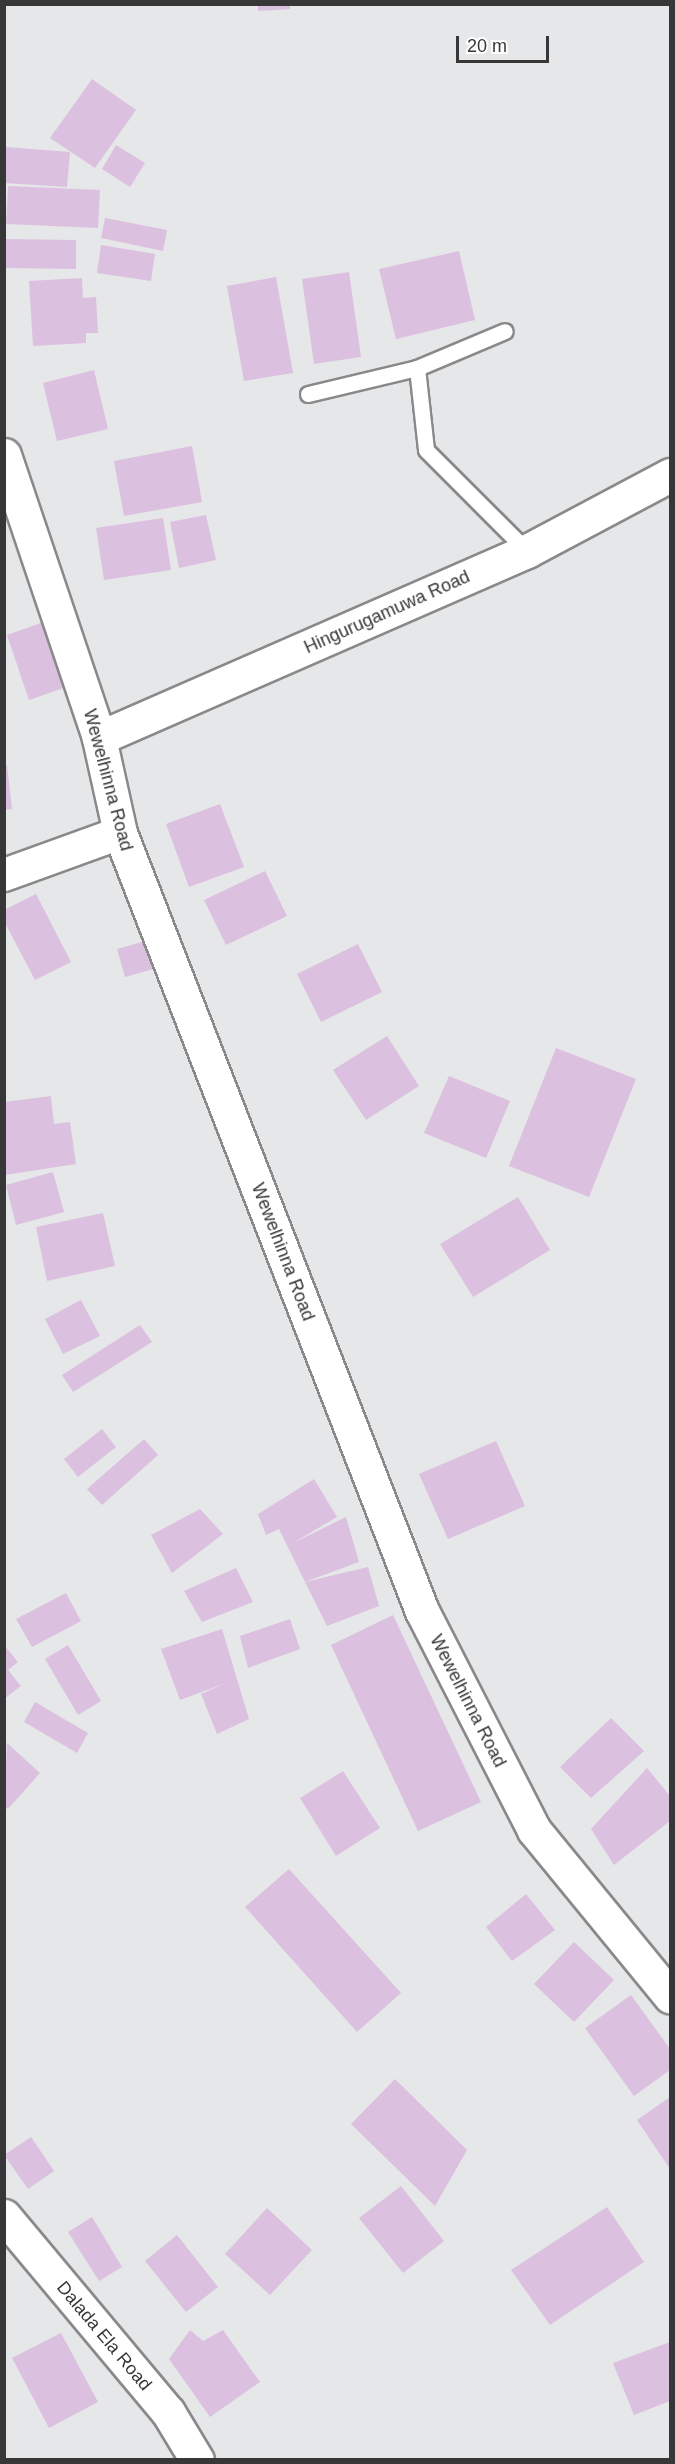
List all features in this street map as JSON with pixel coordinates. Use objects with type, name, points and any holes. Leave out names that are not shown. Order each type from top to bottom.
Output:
[{"type":"street","name":"Wewelhinna Road","points":[[4,455],[99,738],[120,833],[422,1611],[534,1830],[670,1996]]},
{"type":"street","name":"Hingurugamuwa Road","points":[[99,738],[527,551],[670,475]]},
{"type":"street","points":[[4,875],[120,833]]},
{"type":"street","name":"Dalada Ela Road","points":[[4,2216],[168,2412],[197,2460]]},
{"type":"lane","points":[[308,394],[417,368],[505,331]]},
{"type":"lane","points":[[417,368],[426,450],[527,551]]},
{"type":"building","points":[[258,4],[290,4],[290,9],[258,11]]},
{"type":"building","points":[[92,79],[136,110],[95,168],[50,138]]},
{"type":"building","points":[[116,145],[145,163],[130,187],[102,169]]},
{"type":"building","points":[[5,147],[70,152],[67,187],[4,183]]},
{"type":"building","points":[[8,186],[100,190],[98,228],[6,224]]},
{"type":"building","points":[[105,218],[167,230],[163,251],[101,238]]},
{"type":"building","points":[[4,239],[76,240],[76,269],[4,268]]},
{"type":"building","points":[[101,245],[155,254],[151,281],[97,273]]},
{"type":"building","points":[[459,251],[475,320],[396,339],[379,269]]},
{"type":"building","points":[[349,272],[361,357],[314,364],[302,279]]},
{"type":"building","points":[[276,277],[293,373],[244,381],[227,286]]},
{"type":"building","points":[[82,278],[83,298],[96,297],[98,333],[86,333],[86,343],[33,346],[29,281]]},
{"type":"building","points":[[94,370],[108,429],[57,441],[43,383]]},
{"type":"building","points":[[192,446],[202,502],[124,516],[114,461]]},
{"type":"building","points":[[206,515],[216,560],[179,568],[170,522]]},
{"type":"building","points":[[163,518],[171,570],[104,580],[96,528]]},
{"type":"building","points":[[55,618],[78,683],[29,700],[7,635]]},
{"type":"building","points":[[4,765],[7,765],[12,809],[4,810]]},
{"type":"building","points":[[220,804],[244,867],[189,887],[166,824]]},
{"type":"building","points":[[265,871],[287,916],[226,945],[204,900]]},
{"type":"building","points":[[36,894],[71,962],[35,980],[4,921],[4,910]]},
{"type":"building","points":[[149,940],[157,968],[125,977],[117,949]]},
{"type":"building","points":[[358,944],[382,992],[321,1022],[297,974]]},
{"type":"building","points":[[387,1036],[419,1086],[366,1120],[333,1070]]},
{"type":"building","points":[[556,1048],[636,1079],[589,1197],[509,1166]]},
{"type":"building","points":[[449,1076],[510,1101],[486,1158],[424,1133]]},
{"type":"building","points":[[51,1096],[54,1124],[70,1122],[76,1164],[5,1175],[4,1102]]},
{"type":"building","points":[[53,1172],[64,1212],[16,1225],[6,1185]]},
{"type":"building","points":[[518,1197],[550,1250],[473,1297],[440,1244]]},
{"type":"building","points":[[103,1213],[115,1266],[47,1281],[36,1227]]},
{"type":"building","points":[[81,1300],[100,1336],[63,1354],[45,1319]]},
{"type":"building","points":[[140,1325],[152,1342],[73,1392],[62,1375]]},
{"type":"building","points":[[102,1429],[116,1447],[78,1477],[64,1459]]},
{"type":"building","points":[[144,1439],[158,1455],[102,1505],[87,1489]]},
{"type":"building","points":[[496,1441],[525,1506],[448,1539],[419,1474]]},
{"type":"building","points":[[314,1479],[337,1517],[293,1543],[346,1517],[359,1562],[305,1582],[279,1529],[266,1535],[258,1514]]},
{"type":"building","points":[[200,1509],[223,1534],[172,1573],[151,1535]]},
{"type":"building","points":[[368,1567],[379,1606],[327,1626],[305,1582]]},
{"type":"building","points":[[236,1568],[253,1602],[202,1622],[184,1591]]},
{"type":"building","points":[[66,1593],[81,1621],[32,1647],[16,1619]]},
{"type":"building","points":[[393,1615],[481,1802],[418,1831],[331,1645]]},
{"type":"building","points":[[290,1619],[300,1649],[248,1668],[240,1636]]},
{"type":"building","points":[[222,1629],[249,1719],[217,1734],[201,1694],[226,1683],[180,1700],[161,1649]]},
{"type":"building","points":[[4,1645],[18,1662],[8,1670],[21,1686],[4,1699]]},
{"type":"building","points":[[68,1645],[101,1701],[78,1715],[45,1659]]},
{"type":"building","points":[[35,1702],[88,1733],[77,1753],[24,1722]]},
{"type":"building","points":[[611,1718],[644,1751],[591,1798],[560,1767]]},
{"type":"building","points":[[7,1743],[40,1773],[8,1809],[4,1806]]},
{"type":"building","points":[[647,1768],[670,1796],[670,1821],[614,1865],[591,1829]]},
{"type":"building","points":[[343,1771],[380,1828],[336,1856],[300,1798]]},
{"type":"building","points":[[289,1869],[401,1993],[357,2032],[245,1907]]},
{"type":"building","points":[[526,1894],[555,1930],[512,1961],[486,1927]]},
{"type":"building","points":[[574,1942],[614,1980],[574,2022],[534,1984]]},
{"type":"building","points":[[631,1995],[670,2049],[670,2070],[634,2096],[585,2028]]},
{"type":"building","points":[[395,2079],[467,2150],[435,2206],[351,2124]]},
{"type":"building","points":[[670,2097],[670,2169],[637,2120]]},
{"type":"building","points":[[31,2137],[54,2171],[28,2189],[4,2155]]},
{"type":"building","points":[[401,2186],[444,2241],[403,2273],[359,2218]]},
{"type":"building","points":[[607,2207],[644,2262],[550,2325],[511,2270]]},
{"type":"building","points":[[267,2208],[312,2250],[270,2295],[225,2254]]},
{"type":"building","points":[[92,2217],[122,2267],[99,2281],[68,2232]]},
{"type":"building","points":[[177,2235],[218,2287],[186,2312],[145,2261]]},
{"type":"building","points":[[190,2330],[203,2341],[223,2330],[260,2382],[210,2417],[169,2359]]},
{"type":"building","points":[[61,2333],[98,2402],[49,2428],[12,2358]]},
{"type":"building","points":[[670,2342],[670,2401],[634,2415],[613,2363]]}]
